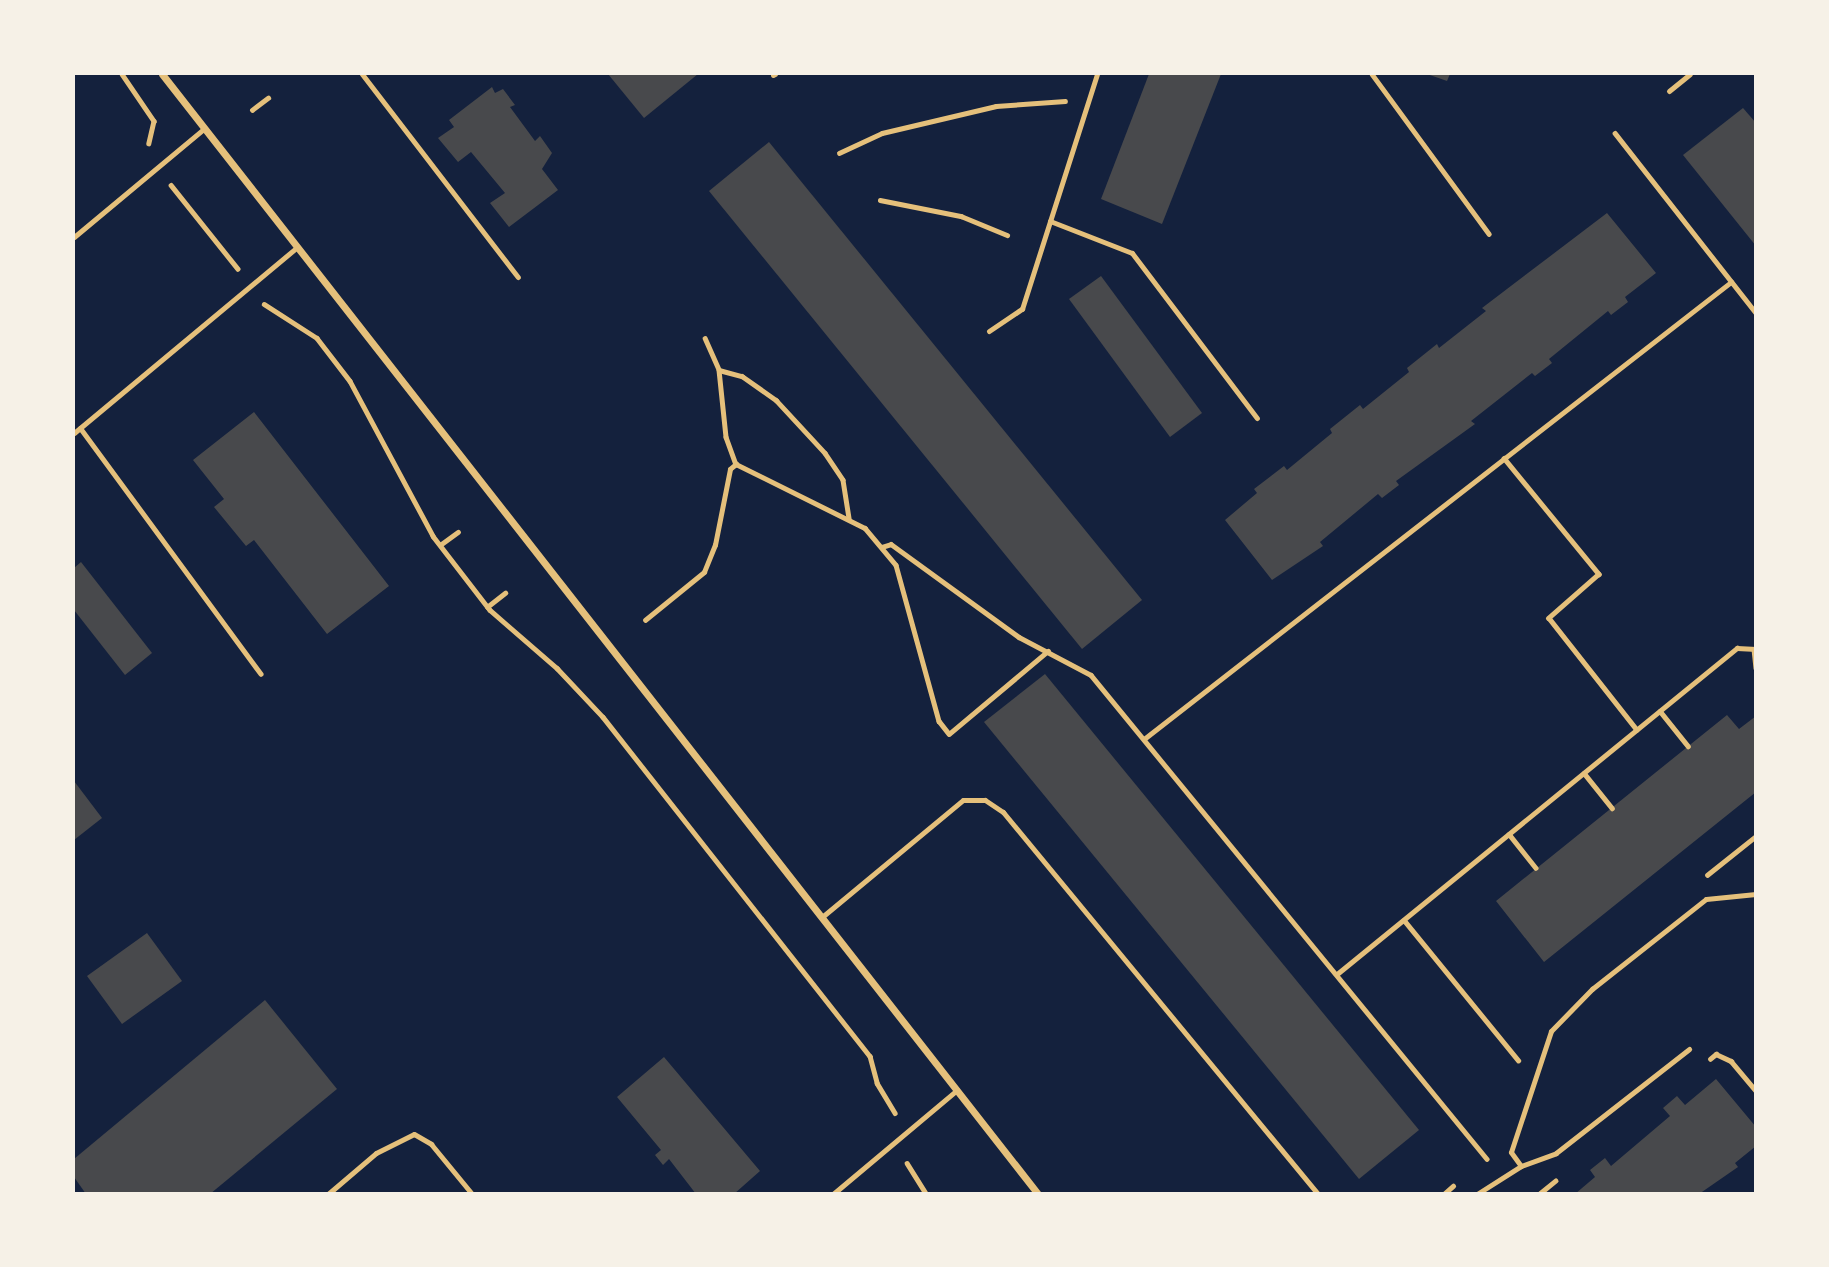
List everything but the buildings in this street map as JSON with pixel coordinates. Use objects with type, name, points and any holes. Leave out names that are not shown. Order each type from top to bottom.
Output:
[{"type":"street","points":[[162,74],[1038,1194]]},
{"type":"lane","points":[[362,74],[518,277]]},
{"type":"lane","points":[[989,331],[1022,309],[1097,74]]},
{"type":"lane","points":[[1669,91],[1690,74]]},
{"type":"lane","points":[[74,237],[205,128]]},
{"type":"lane","points":[[1050,221],[1132,253],[1258,418]]},
{"type":"lane","points":[[74,433],[297,247]]},
{"type":"lane","points":[[80,428],[261,674]]},
{"type":"lane","points":[[822,917],[963,800],[985,800],[1003,812],[1318,1194]]},
{"type":"lane","points":[[1521,1166],[1511,1152],[1551,1031],[1592,989],[1706,899],[1755,894]]},
{"type":"lane","points":[[1478,1194],[1521,1166],[1556,1153],[1689,1049]]},
{"type":"lane","points":[[833,1194],[957,1090]]},
{"type":"lane","points":[[328,1194],[376,1153],[414,1134],[431,1144],[472,1194]]},
{"type":"path","points":[[122,74],[154,121],[144,154],[268,309],[317,338],[350,381],[440,545],[487,607],[557,668],[603,718],[870,1056],[877,1083],[895,1111],[878,1133],[910,1164],[926,1194]]},
{"type":"path","points":[[1372,74],[1489,234]]},
{"type":"path","points":[[252,110],[268,98]]},
{"type":"path","points":[[839,153],[882,133],[996,106],[1088,100]]},
{"type":"path","points":[[1615,133],[1755,313]]},
{"type":"path","points":[[880,200],[961,215],[1007,235]]},
{"type":"path","points":[[1144,738],[1731,282]]},
{"type":"path","points":[[705,338],[719,370],[726,437],[736,464],[849,519],[882,547],[895,565],[939,721],[949,734],[1048,651]]},
{"type":"path","points":[[719,370],[742,376],[776,400],[825,453],[843,480],[849,519]]},
{"type":"path","points":[[1504,458],[1599,574],[1549,618],[1637,730]]},
{"type":"path","points":[[645,620],[704,572],[715,545],[730,469],[736,464]]},
{"type":"path","points":[[440,545],[458,532]]},
{"type":"path","points":[[882,547],[891,544],[1019,637],[1091,675],[1503,1177]]},
{"type":"path","points":[[487,607],[505,593]]},
{"type":"path","points":[[1337,974],[1737,648],[1755,649],[1755,668]]},
{"type":"path","points":[[1660,711],[1688,746]]},
{"type":"path","points":[[1584,773],[1612,808]]},
{"type":"path","points":[[1509,834],[1536,868]]},
{"type":"path","points":[[1404,920],[1521,1062]]}]
